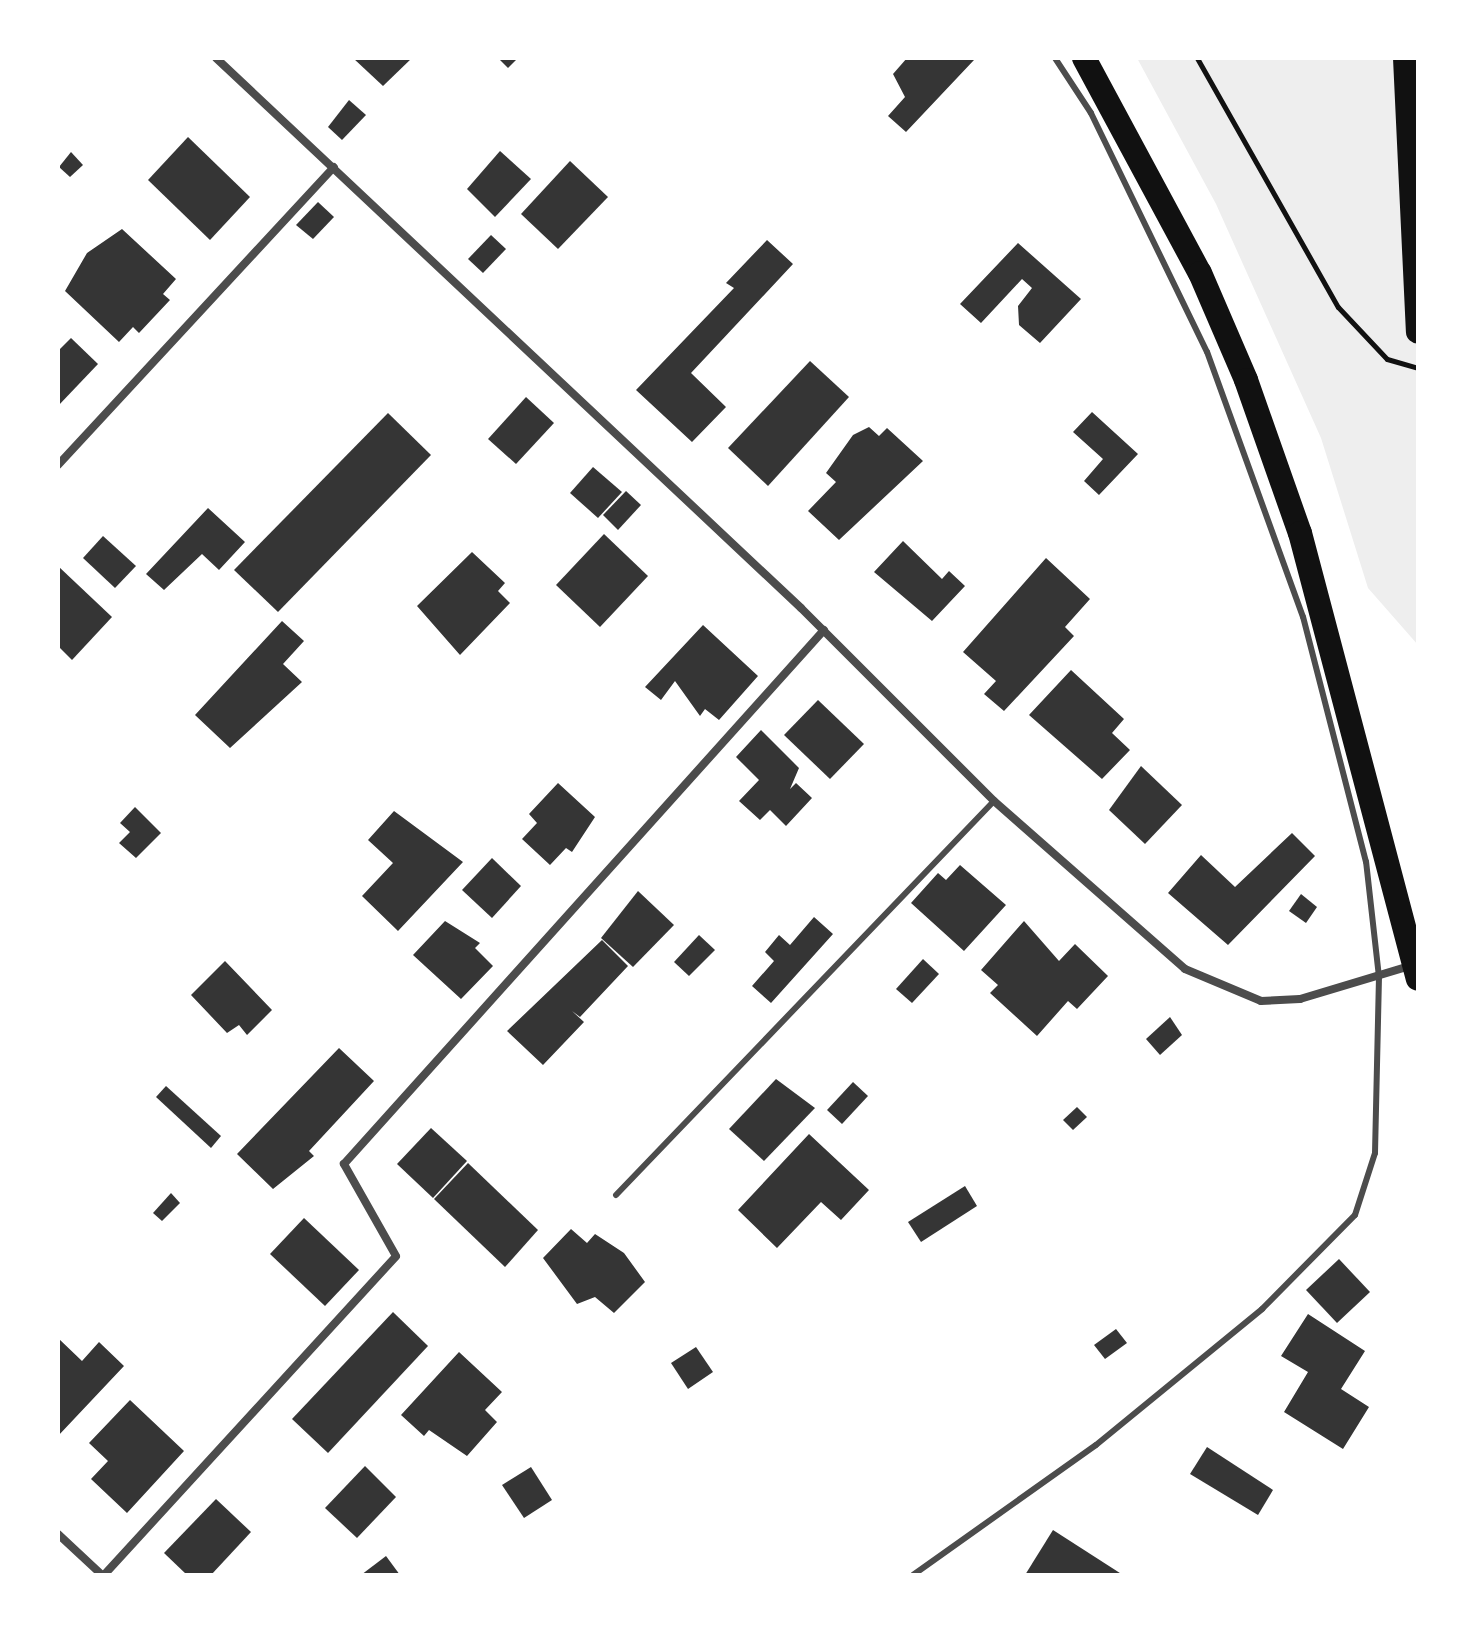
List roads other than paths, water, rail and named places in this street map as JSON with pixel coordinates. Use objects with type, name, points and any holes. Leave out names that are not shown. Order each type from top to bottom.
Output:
[{"type":"highway","points":[[1084,58],[1200,273],[1246,380],[1300,533],[1418,979]]},
{"type":"highway","points":[[1405,58],[1418,332]]},
{"type":"street","points":[[216,58],[824,630],[994,801],[1185,969],[1225,991],[1261,1001],[1300,999],[1418,964]]},
{"type":"street","points":[[58,465],[334,167]]},
{"type":"street","points":[[58,1534],[103,1575],[396,1256],[344,1164],[824,630]]},
{"type":"lane","points":[[913,1575],[1108,1435],[1262,1309],[1355,1215],[1375,1153],[1379,977],[1366,862],[1298,602],[1207,352],[1091,113],[1055,58]]},
{"type":"lane","points":[[616,1195],[994,801]]}]
